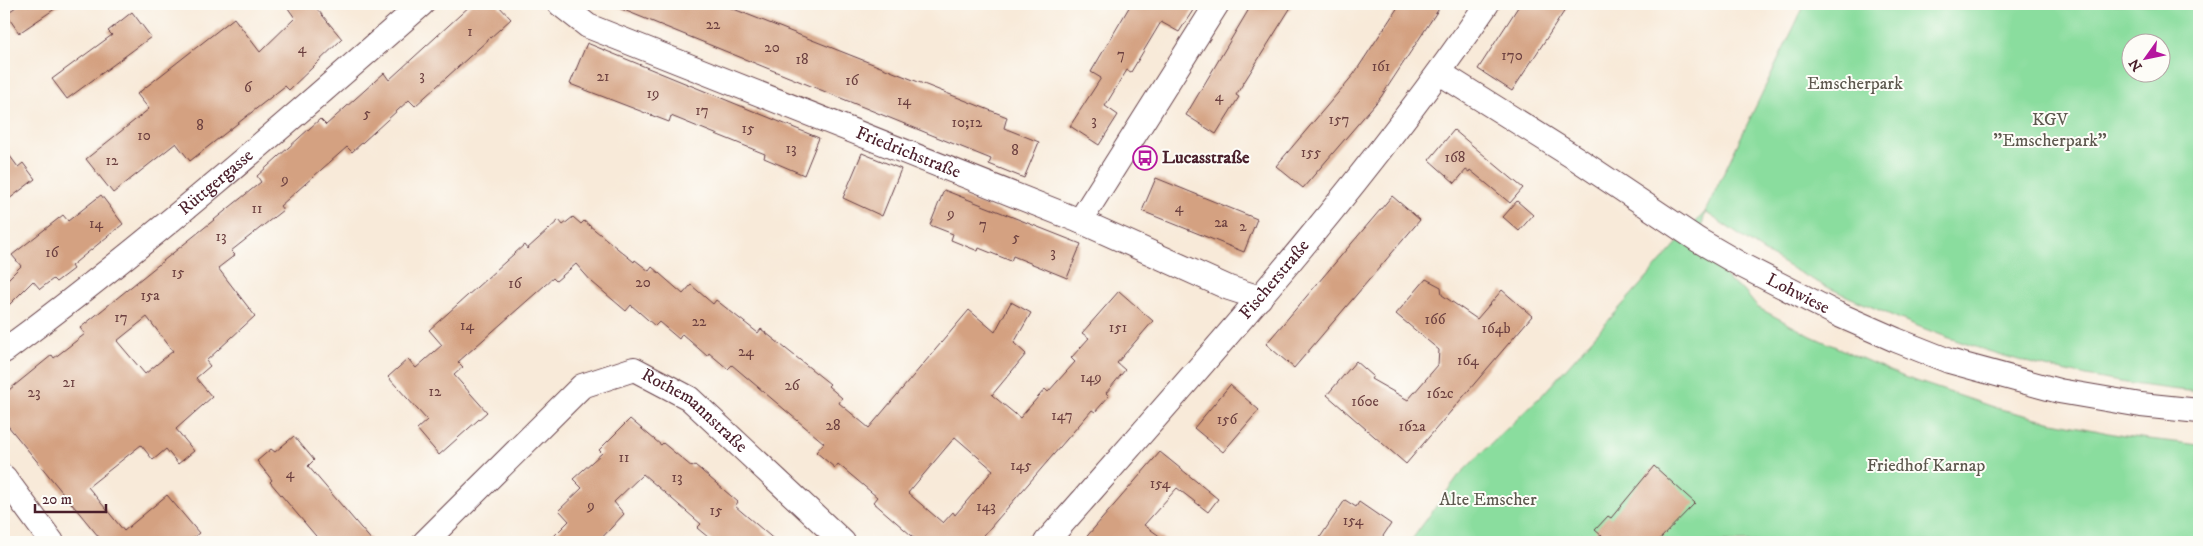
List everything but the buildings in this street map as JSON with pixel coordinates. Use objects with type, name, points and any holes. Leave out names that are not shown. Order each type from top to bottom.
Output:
[{"type":"street","name":"Rüttgergasse","points":[[4,351],[74,299],[270,138],[422,4]]},
{"type":"street","name":"Friedrichstraße","points":[[560,4],[588,26],[1080,221],[1229,288],[1260,298]]},
{"type":"street","points":[[1080,221],[1217,4]]},
{"type":"street","name":"Fischerstraße","points":[[1046,542],[1260,298],[1440,73],[1487,4]]},
{"type":"street","name":"Lohwiese","points":[[1440,73],[1585,164],[1698,240],[1803,296],[1888,337],[1949,361],[2059,391],[2141,405],[2199,411]]},
{"type":"street","name":"Rothemannstraße","points":[[425,542],[582,386],[634,369],[690,398],[843,542]]},
{"type":"street","points":[[4,477],[52,542]]},
{"type":"green space","name":"Emscherpark","points":[[1805,4],[2199,4],[2199,392],[2075,374],[1997,354],[1919,327],[1842,294],[1771,256],[1705,212]]},
{"type":"green space","points":[[1705,212],[1699,240],[1729,281],[1745,292],[1757,307],[1811,336],[1904,377],[1996,408],[2124,436],[2199,445],[2199,542],[1410,542],[1459,475],[1544,393]]},
{"type":"place","name":"Lucasstraße","points":[[1145,158]]},
{"type":"park label","name":"KGV \"Emscherpark\"","points":[[2050,130]]},
{"type":"park label","name":"Friedhof Karnap","points":[[1926,466]]},
{"type":"park label","name":"Alte Emscher","points":[[1488,500]]}]
